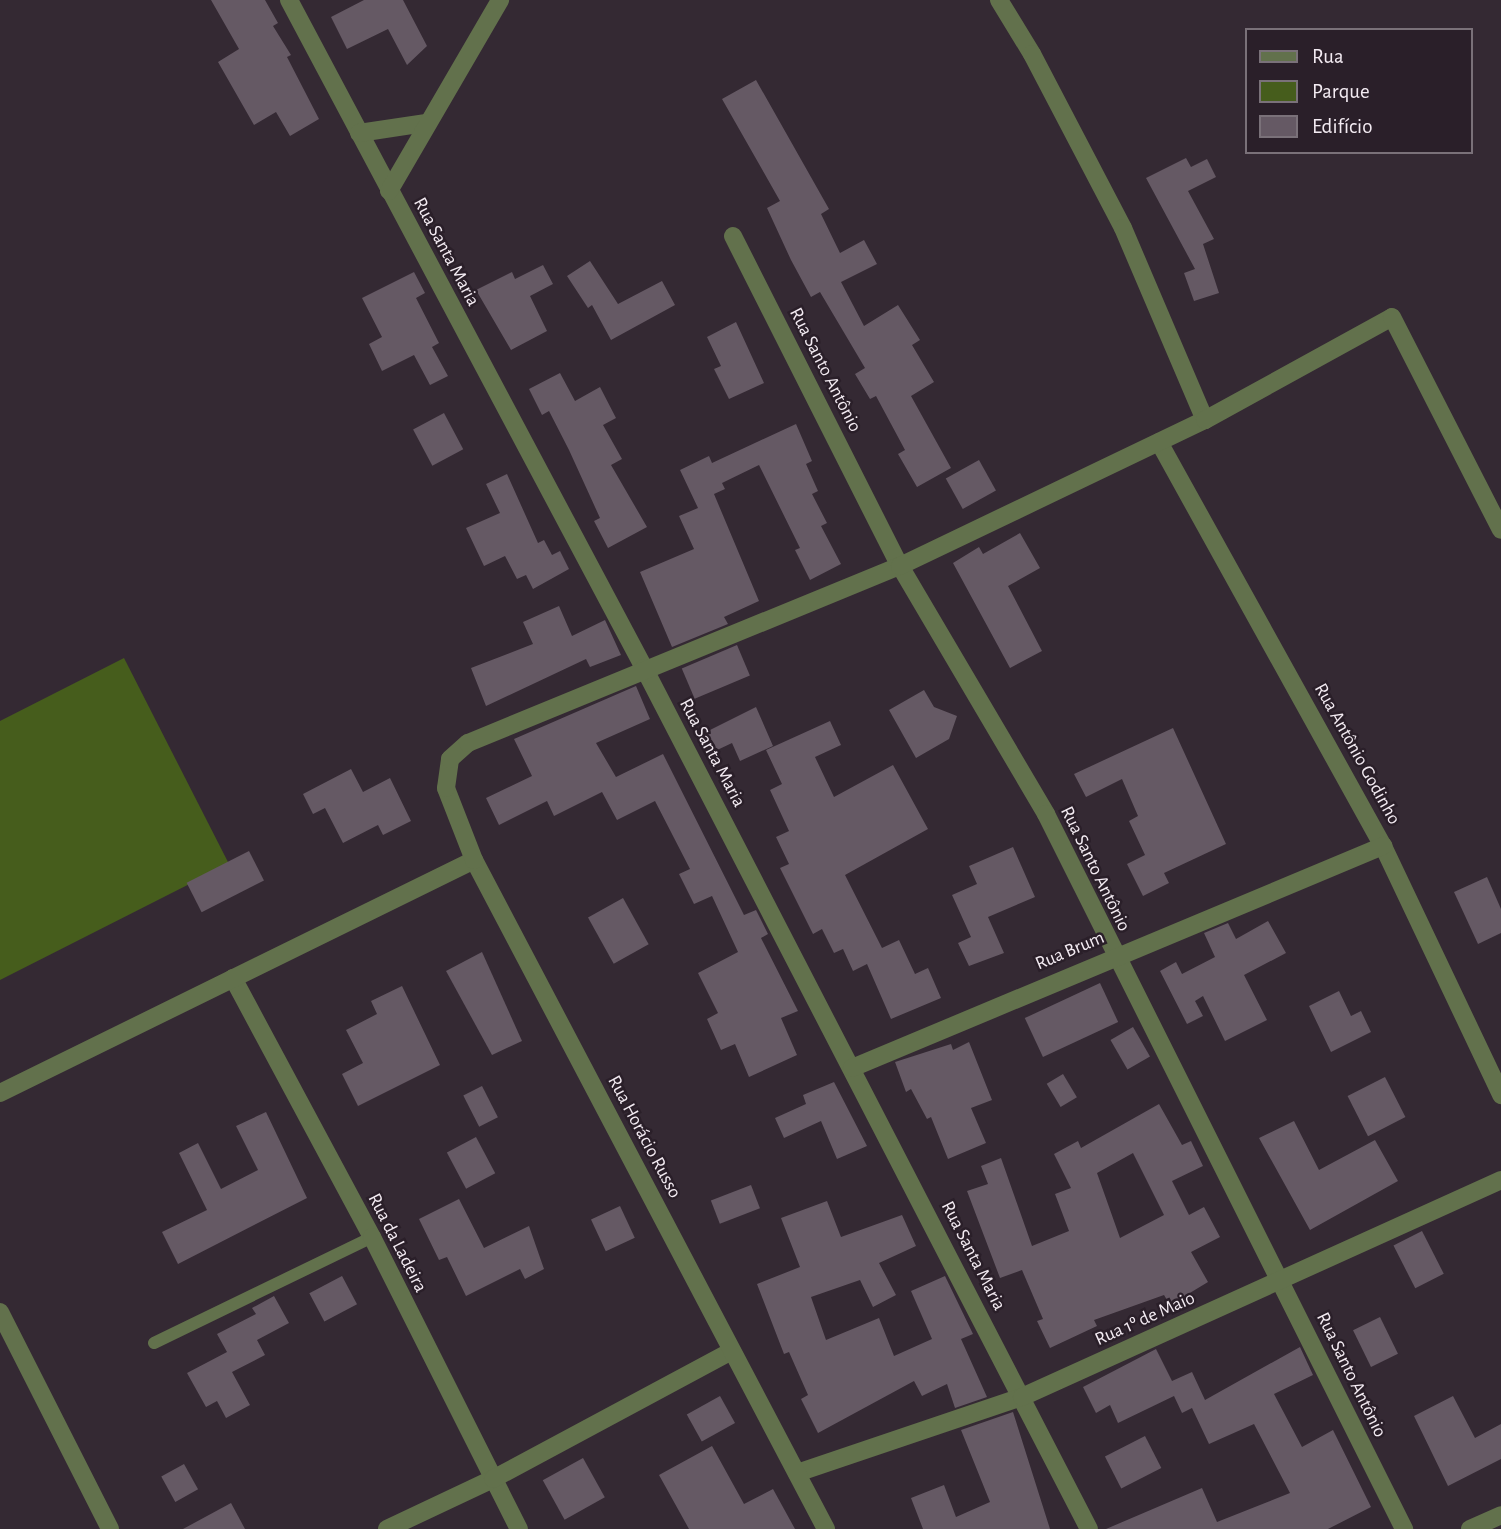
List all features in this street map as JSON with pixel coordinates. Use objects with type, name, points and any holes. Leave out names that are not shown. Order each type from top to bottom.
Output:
[{"type":"street","name":"Rua Santa Maria","points":[[289,0],[644,668],[1089,1529]]},
{"type":"street","points":[[390,191],[426,123],[500,0]]},
{"type":"street","points":[[999,0],[1032,54],[1123,228],[1205,420]]},
{"type":"street","points":[[359,133],[426,123]]},
{"type":"street","name":"Rua Santo Antônio","points":[[733,236],[900,566],[1046,814],[1114,955],[1404,1529]]},
{"type":"street","points":[[644,668],[900,566],[1205,420],[1392,317],[1501,530]]},
{"type":"street","name":"Rua Antônio Godinho","points":[[1159,442],[1384,846],[1501,1095]]},
{"type":"street","name":"Rua Horácio Russo","points":[[644,668],[468,743],[450,759],[446,788],[474,860],[826,1529]]},
{"type":"street","name":"Rua Brum","points":[[852,1068],[1114,955],[1384,846]]},
{"type":"street","points":[[0,1093],[474,860]]},
{"type":"street","name":"Rua da Ladeira","points":[[233,978],[372,1237],[519,1529]]},
{"type":"street","name":"Rua 1º de Maio","points":[[797,1473],[1022,1397],[1501,1180]]},
{"type":"street","points":[[0,1312],[110,1529]]},
{"type":"street","points":[[387,1529],[493,1479],[732,1351]]},
{"type":"street","points":[[1469,1529],[1501,1515]]},
{"type":"lane","points":[[154,1343],[372,1237]]},
{"type":"green space","points":[[124,658],[229,864],[0,980],[0,721]]},
{"type":"building","points":[[211,0],[265,0],[278,23],[273,26],[291,55],[287,57],[319,119],[290,136],[276,112],[254,125],[218,62],[239,49]]},
{"type":"building","points":[[364,0],[403,0],[427,46],[407,65],[388,29],[347,49],[331,17]]},
{"type":"building","points":[[756,80],[829,209],[821,214],[840,253],[864,240],[877,264],[841,282],[864,326],[898,305],[920,340],[912,345],[934,382],[911,396],[951,468],[917,487],[898,454],[905,450],[876,396],[870,399],[855,374],[865,368],[820,292],[811,297],[791,260],[767,208],[780,201],[722,99]]},
{"type":"building","points":[[1186,158],[1191,167],[1207,159],[1216,177],[1188,191],[1214,239],[1203,244],[1219,293],[1194,301],[1184,273],[1195,269],[1146,178]]},
{"type":"building","points":[[590,261],[618,304],[662,281],[675,305],[611,340],[592,305],[588,308],[567,276]]},
{"type":"building","points":[[543,265],[553,284],[530,296],[547,331],[511,350],[476,290],[512,272],[515,279]]},
{"type":"building","points":[[414,272],[425,293],[416,298],[439,343],[432,347],[448,376],[430,385],[414,355],[382,371],[369,344],[382,337],[362,298]]},
{"type":"building","points":[[736,322],[764,383],[729,399],[714,369],[721,366],[707,337]]},
{"type":"building","points":[[560,373],[575,401],[600,387],[616,418],[603,425],[622,459],[611,465],[647,527],[608,548],[594,521],[600,518],[569,450],[549,411],[542,415],[529,389]]},
{"type":"building","points":[[444,413],[463,449],[432,466],[413,429]]},
{"type":"building","points":[[796,424],[812,461],[806,464],[818,491],[812,494],[827,523],[821,526],[841,564],[810,580],[795,550],[800,548],[759,465],[722,483],[725,489],[714,494],[759,601],[724,617],[728,624],[672,647],[640,572],[694,549],[679,516],[698,508],[680,470],[709,456],[712,463]]},
{"type":"building","points":[[979,460],[996,491],[963,509],[946,478]]},
{"type":"building","points":[[507,474],[538,543],[544,540],[552,555],[560,551],[569,569],[533,589],[526,575],[517,579],[505,556],[484,566],[466,528],[500,513],[486,484]]},
{"type":"building","points":[[1020,533],[1040,568],[1008,586],[1042,651],[1010,668],[953,563],[979,547],[983,554]]},
{"type":"building","points":[[559,606],[572,636],[605,620],[621,655],[590,667],[586,659],[486,706],[471,668],[533,644],[523,622]]},
{"type":"building","points":[[737,645],[750,675],[695,699],[682,668]]},
{"type":"building","points":[[636,686],[650,719],[596,743],[616,777],[663,754],[744,915],[756,910],[768,934],[761,938],[798,1011],[781,1018],[797,1055],[749,1077],[735,1044],[721,1050],[707,1019],[718,1013],[698,973],[738,952],[712,896],[694,904],[679,874],[690,869],[655,801],[617,820],[602,792],[554,816],[547,801],[499,825],[486,798],[532,776],[514,739]]},
{"type":"building","points":[[924,690],[934,707],[957,716],[949,739],[916,758],[889,710]]},
{"type":"building","points":[[756,707],[773,746],[740,761],[732,743],[713,752],[704,733]]},
{"type":"building","points":[[830,721],[841,745],[815,757],[834,797],[893,765],[928,829],[845,875],[882,948],[899,940],[915,974],[928,968],[941,998],[891,1019],[867,964],[853,971],[843,949],[834,953],[822,929],[813,934],[780,868],[789,864],[776,837],[789,831],[770,790],[782,784],[766,750]]},
{"type":"building","points":[[1173,728],[1226,844],[1164,873],[1169,883],[1143,896],[1127,864],[1145,855],[1129,821],[1138,816],[1122,779],[1086,797],[1074,774]]},
{"type":"building","points":[[351,769],[363,792],[390,778],[411,821],[383,835],[378,825],[343,843],[325,808],[313,814],[303,794]]},
{"type":"building","points":[[1013,847],[1035,897],[988,917],[1004,953],[969,966],[958,943],[971,937],[952,895],[977,884],[969,866]]},
{"type":"building","points":[[249,851],[264,880],[202,912],[187,883]]},
{"type":"building","points":[[1487,877],[1501,909],[1501,933],[1478,944],[1454,892]]},
{"type":"building","points":[[623,898],[649,944],[614,964],[588,917]]},
{"type":"building","points":[[1268,921],[1286,953],[1244,975],[1267,1020],[1225,1041],[1203,996],[1195,1001],[1203,1016],[1187,1024],[1160,971],[1176,962],[1182,974],[1215,957],[1204,933],[1228,923],[1236,939]]},
{"type":"building","points":[[482,952],[522,1041],[492,1055],[446,971]]},
{"type":"building","points":[[1100,983],[1118,1022],[1043,1057],[1025,1018]]},
{"type":"building","points":[[402,986],[440,1065],[358,1106],[342,1074],[363,1063],[346,1030],[377,1014],[371,1001]]},
{"type":"building","points":[[1339,991],[1351,1016],[1361,1011],[1371,1032],[1331,1052],[1309,1006]]},
{"type":"building","points":[[1133,1027],[1150,1056],[1127,1069],[1110,1040]]},
{"type":"building","points":[[969,1042],[992,1100],[971,1108],[986,1143],[948,1159],[931,1117],[927,1119],[911,1089],[906,1092],[895,1062],[951,1044],[953,1050]]},
{"type":"building","points":[[1063,1074],[1077,1097],[1061,1107],[1047,1084]]},
{"type":"building","points":[[1385,1077],[1405,1117],[1368,1136],[1348,1096]]},
{"type":"building","points":[[834,1082],[867,1146],[837,1159],[821,1121],[784,1138],[775,1118],[806,1104],[803,1095]]},
{"type":"building","points":[[482,1086],[498,1117],[479,1127],[463,1096]]},
{"type":"building","points":[[1159,1104],[1182,1145],[1191,1141],[1203,1166],[1172,1181],[1189,1215],[1204,1207],[1220,1237],[1191,1252],[1208,1282],[1170,1305],[1164,1295],[1094,1320],[1097,1326],[1050,1348],[1037,1321],[1043,1319],[1022,1270],[1000,1278],[967,1191],[988,1184],[981,1166],[1001,1158],[1032,1246],[1069,1231],[1055,1194],[1071,1188],[1054,1154],[1078,1141],[1081,1148]],"holes":[[[1133,1153],[1164,1215],[1120,1238],[1097,1173]]]},
{"type":"building","points":[[266,1112],[307,1198],[178,1264],[162,1232],[207,1210],[179,1153],[198,1143],[221,1189],[258,1170],[236,1126]]},
{"type":"building","points":[[1294,1121],[1319,1170],[1375,1140],[1398,1181],[1310,1230],[1259,1138]]},
{"type":"building","points":[[476,1137],[495,1173],[466,1189],[447,1152]]},
{"type":"building","points":[[751,1185],[760,1208],[720,1224],[711,1200]]},
{"type":"building","points":[[459,1199],[484,1248],[529,1226],[544,1269],[525,1279],[520,1269],[466,1296],[447,1257],[439,1260],[419,1219]]},
{"type":"building","points":[[827,1201],[841,1237],[902,1215],[916,1246],[879,1263],[896,1295],[873,1307],[860,1280],[811,1297],[826,1340],[879,1318],[894,1356],[932,1339],[911,1291],[945,1276],[973,1334],[961,1339],[987,1397],[955,1408],[947,1384],[922,1396],[914,1381],[818,1433],[801,1399],[808,1395],[789,1352],[784,1354],[757,1284],[800,1267],[781,1218]]},
{"type":"building","points":[[620,1206],[635,1238],[606,1251],[591,1220]]},
{"type":"building","points":[[1422,1231],[1444,1274],[1415,1288],[1393,1246]]},
{"type":"building","points":[[342,1276],[357,1304],[324,1322],[309,1293]]},
{"type":"building","points":[[274,1296],[289,1323],[257,1340],[265,1355],[232,1372],[250,1405],[226,1418],[217,1401],[206,1407],[187,1373],[227,1352],[217,1334],[256,1314],[252,1308]]},
{"type":"building","points":[[1380,1317],[1398,1354],[1371,1367],[1353,1330]]},
{"type":"building","points":[[1300,1347],[1313,1375],[1274,1394],[1302,1447],[1333,1430],[1371,1507],[1328,1529],[1106,1529],[1202,1488],[1217,1522],[1290,1493],[1254,1424],[1209,1444],[1192,1408],[1182,1413],[1174,1396],[1118,1423],[1110,1405],[1096,1413],[1083,1387],[1156,1349],[1172,1381],[1192,1372],[1205,1400]]},
{"type":"building","points":[[720,1396],[735,1423],[702,1442],[687,1414]]},
{"type":"building","points":[[1453,1396],[1475,1438],[1501,1424],[1501,1459],[1448,1486],[1414,1416]]},
{"type":"building","points":[[1013,1412],[1050,1529],[923,1529],[911,1498],[944,1485],[956,1517],[990,1502],[961,1430]]},
{"type":"building","points":[[1145,1436],[1161,1468],[1121,1489],[1105,1456]]},
{"type":"building","points":[[712,1446],[744,1504],[773,1489],[795,1529],[689,1529],[659,1475]]},
{"type":"building","points":[[583,1458],[605,1497],[565,1520],[543,1480]]},
{"type":"building","points":[[184,1464],[198,1489],[175,1502],[161,1477]]},
{"type":"building","points":[[231,1503],[245,1529],[183,1529]]}]
